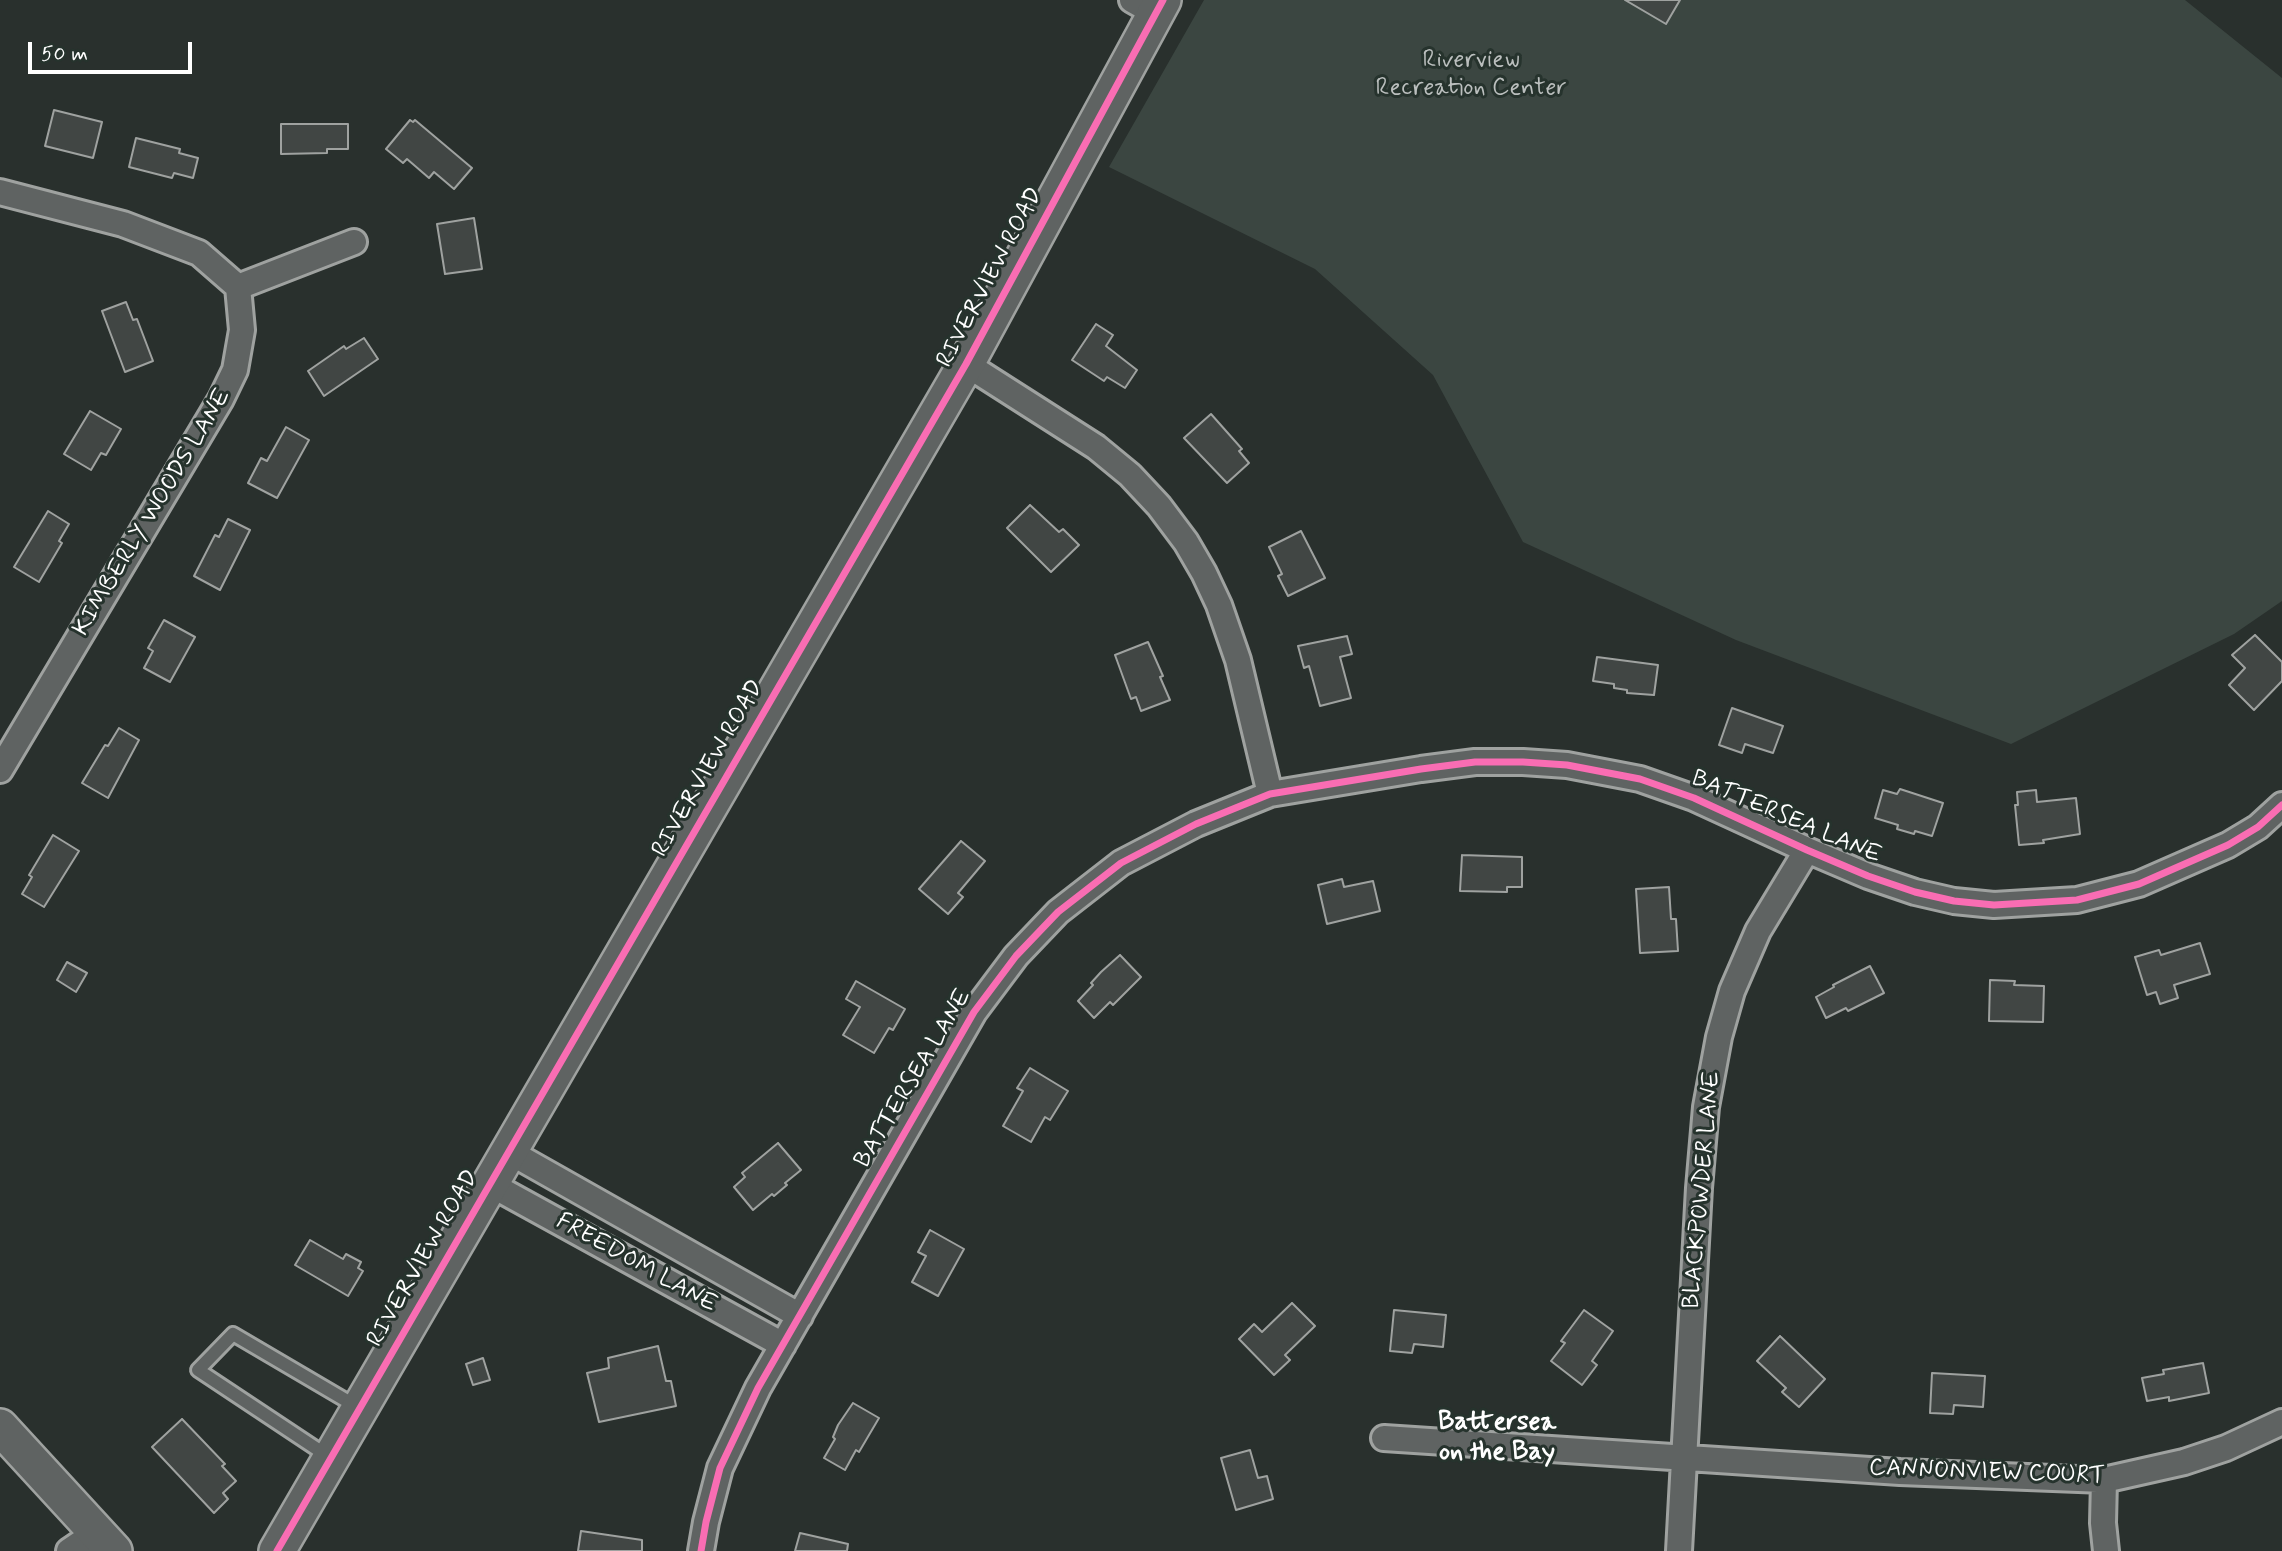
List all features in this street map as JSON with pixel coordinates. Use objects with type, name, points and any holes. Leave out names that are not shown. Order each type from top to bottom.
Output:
[{"type":"street","name":"RIVERVIEW ROAD","points":[[277,1551],[966,364],[1150,4]]},
{"type":"street","points":[[0,192],[123,224],[177,243],[199,253],[238,287],[354,242]]},
{"type":"street","name":"KIMBERLY WOODS LANE","points":[[0,770],[229,384],[239,354],[242,330],[238,287]]},
{"type":"street","points":[[966,364],[1096,447],[1130,475],[1159,506],[1186,542],[1219,605],[1238,660],[1270,793]]},
{"type":"street","name":"BATTERSEA LANE","points":[[701,1551],[720,1468],[758,1388],[974,1012],[1016,956],[1058,912],[1121,863],[1196,824],[1270,793],[1457,764],[1523,762],[1567,765],[1640,779],[1683,794],[1807,850],[1903,888],[1954,901],[1994,905],[2077,900],[2138,884],[2228,845],[2258,827],[2282,805]]},
{"type":"street","name":"BLACKPOWDER LANE","points":[[1679,1551],[1706,1107],[1719,1037],[1732,991],[1754,941],[1807,850]]},
{"type":"street","name":"FREEDOM LANE","points":[[508,1151],[800,1316]]},
{"type":"street","name":"FREEDOM LANE","points":[[490,1184],[783,1345]]},
{"type":"street","name":"CANNONVIEW COURT","points":[[1384,1438],[1900,1472],[2104,1480],[2194,1459],[2226,1448],[2282,1422]]},
{"type":"street","points":[[0,1427],[93,1545]]},
{"type":"street","points":[[2104,1480],[2103,1523],[2106,1551]]},
{"type":"lane","points":[[331,1458],[198,1370],[233,1334],[359,1409]]},
{"type":"green space","name":"Riverview Recreation Center","points":[[1204,0],[2185,0],[2282,78],[2282,601],[2234,634],[2011,744],[1736,640],[1523,542],[1433,375],[1315,269],[1109,167]]},
{"type":"building","points":[[1625,0],[1680,0],[1666,24]]},
{"type":"building","points":[[54,110],[102,122],[93,158],[45,146]]},
{"type":"building","points":[[410,120],[415,120],[472,168],[454,189],[434,172],[429,178],[407,159],[403,163],[386,149]]},
{"type":"building","points":[[281,124],[348,124],[348,149],[327,149],[327,153],[281,154]]},
{"type":"building","points":[[136,138],[180,149],[179,153],[198,158],[193,178],[174,173],[172,178],[129,167]]},
{"type":"building","points":[[474,218],[482,269],[445,274],[437,224]]},
{"type":"building","points":[[126,302],[133,320],[137,319],[153,361],[125,372],[102,311]]},
{"type":"building","points":[[1096,324],[1113,335],[1106,346],[1137,370],[1125,388],[1107,377],[1104,381],[1072,360]]},
{"type":"building","points":[[364,338],[378,359],[324,396],[308,371],[344,346],[346,349]]},
{"type":"building","points":[[90,411],[121,429],[106,455],[101,453],[91,470],[64,454]]},
{"type":"building","points":[[1211,414],[1242,449],[1239,451],[1249,463],[1227,483],[1184,438]]},
{"type":"building","points":[[286,427],[309,440],[277,498],[248,483],[261,458],[267,461]]},
{"type":"building","points":[[1030,505],[1059,532],[1063,529],[1079,545],[1051,572],[1007,528]]},
{"type":"building","points":[[48,511],[69,524],[59,541],[62,543],[39,582],[14,567]]},
{"type":"building","points":[[228,519],[250,530],[220,590],[194,576],[215,535],[219,537]]},
{"type":"building","points":[[1301,531],[1325,578],[1288,596],[1278,576],[1282,574],[1269,547]]},
{"type":"building","points":[[164,620],[195,637],[170,682],[144,668],[153,651],[148,648]]},
{"type":"building","points":[[2255,635],[2282,662],[2282,681],[2254,710],[2229,685],[2245,668],[2232,655]]},
{"type":"building","points":[[1347,636],[1352,654],[1340,657],[1351,698],[1320,706],[1309,666],[1304,668],[1298,646]]},
{"type":"building","points":[[1148,642],[1170,700],[1141,711],[1136,697],[1131,699],[1115,655]]},
{"type":"building","points":[[1597,657],[1658,665],[1654,695],[1627,693],[1627,690],[1614,688],[1614,684],[1593,681]]},
{"type":"building","points":[[1732,708],[1783,726],[1773,753],[1745,744],[1742,753],[1719,745]]},
{"type":"building","points":[[119,728],[139,740],[108,798],[82,783],[105,745],[108,746]]},
{"type":"building","points":[[1900,789],[1943,803],[1932,836],[1897,829],[1898,825],[1875,818],[1883,790],[1897,794]]},
{"type":"building","points":[[2036,790],[2037,802],[2076,798],[2080,834],[2043,840],[2044,843],[2019,845],[2015,805],[2018,805],[2017,792]]},
{"type":"building","points":[[53,835],[79,851],[44,907],[22,894],[32,877],[29,875]]},
{"type":"building","points":[[961,841],[985,861],[958,893],[963,897],[948,914],[919,889]]},
{"type":"building","points":[[1462,855],[1522,857],[1522,887],[1507,887],[1507,892],[1460,891]]},
{"type":"building","points":[[1342,879],[1344,887],[1373,881],[1380,911],[1327,924],[1318,885]]},
{"type":"building","points":[[1669,887],[1671,919],[1676,919],[1678,951],[1640,953],[1636,889]]},
{"type":"building","points":[[2200,943],[2210,974],[2174,985],[2178,998],[2160,1004],[2156,992],[2147,995],[2135,957],[2159,950],[2161,955]]},
{"type":"building","points":[[1120,955],[1141,977],[1113,1005],[1110,1002],[1094,1018],[1078,1001],[1101,972]]},
{"type":"building","points":[[67,962],[87,973],[76,992],[57,980]]},
{"type":"building","points":[[1870,966],[1884,993],[1848,1011],[1846,1008],[1826,1018],[1816,997]]},
{"type":"building","points":[[1990,980],[2015,981],[2014,985],[2044,986],[2043,1022],[1989,1021]]},
{"type":"building","points":[[856,981],[905,1009],[893,1030],[889,1028],[874,1053],[843,1035],[860,1007],[846,999]]},
{"type":"building","points":[[1030,1068],[1068,1091],[1050,1120],[1045,1117],[1031,1142],[1003,1126],[1023,1091],[1017,1088]]},
{"type":"building","points":[[778,1143],[801,1170],[774,1196],[772,1194],[753,1210],[734,1187],[745,1177],[742,1173]]},
{"type":"building","points":[[930,1230],[964,1249],[938,1296],[912,1282],[926,1256],[918,1252]]},
{"type":"building","points":[[310,1240],[343,1259],[346,1254],[361,1262],[358,1268],[363,1271],[348,1296],[295,1265]]},
{"type":"building","points":[[1292,1303],[1315,1326],[1285,1355],[1290,1360],[1274,1375],[1239,1339],[1254,1324],[1262,1332]]},
{"type":"building","points":[[1394,1310],[1446,1315],[1443,1347],[1414,1344],[1412,1353],[1390,1351]]},
{"type":"building","points":[[1584,1310],[1613,1331],[1592,1361],[1597,1365],[1582,1385],[1551,1361],[1565,1343],[1561,1341]]},
{"type":"building","points":[[1780,1336],[1825,1379],[1799,1407],[1782,1392],[1786,1388],[1757,1361]]},
{"type":"building","points":[[658,1346],[666,1381],[671,1381],[676,1406],[599,1422],[587,1373],[609,1368],[608,1358]]},
{"type":"building","points":[[483,1358],[490,1380],[473,1385],[466,1364]]},
{"type":"building","points":[[2203,1363],[2209,1393],[2169,1401],[2169,1397],[2147,1401],[2142,1378],[2164,1374],[2163,1370]]},
{"type":"building","points":[[1932,1373],[1985,1376],[1983,1407],[1954,1405],[1953,1414],[1930,1413]]},
{"type":"building","points":[[853,1403],[879,1418],[845,1470],[824,1458],[835,1439],[833,1437],[838,1425]]},
{"type":"building","points":[[182,1419],[225,1464],[222,1466],[236,1481],[223,1493],[228,1499],[214,1513],[152,1447]]},
{"type":"building","points":[[1250,1450],[1258,1478],[1267,1476],[1273,1499],[1236,1510],[1221,1458]]},
{"type":"building","points":[[581,1531],[642,1540],[642,1551],[578,1551]]},
{"type":"building","points":[[800,1533],[848,1544],[847,1551],[795,1551]]},
{"type":"cycle path","points":[[277,1551],[966,364],[1163,0]]},
{"type":"cycle path","points":[[701,1551],[720,1468],[758,1388],[974,1012],[1016,956],[1058,912],[1121,863],[1196,824],[1270,794],[1421,769],[1475,762],[1567,765],[1640,779],[1694,798],[1868,876],[1915,892],[1954,901],[1994,905],[2077,900],[2139,884],[2228,845],[2258,827],[2282,805]]},
{"type":"district","name":"Battersea on the Bay","points":[[1497,1439]]}]
